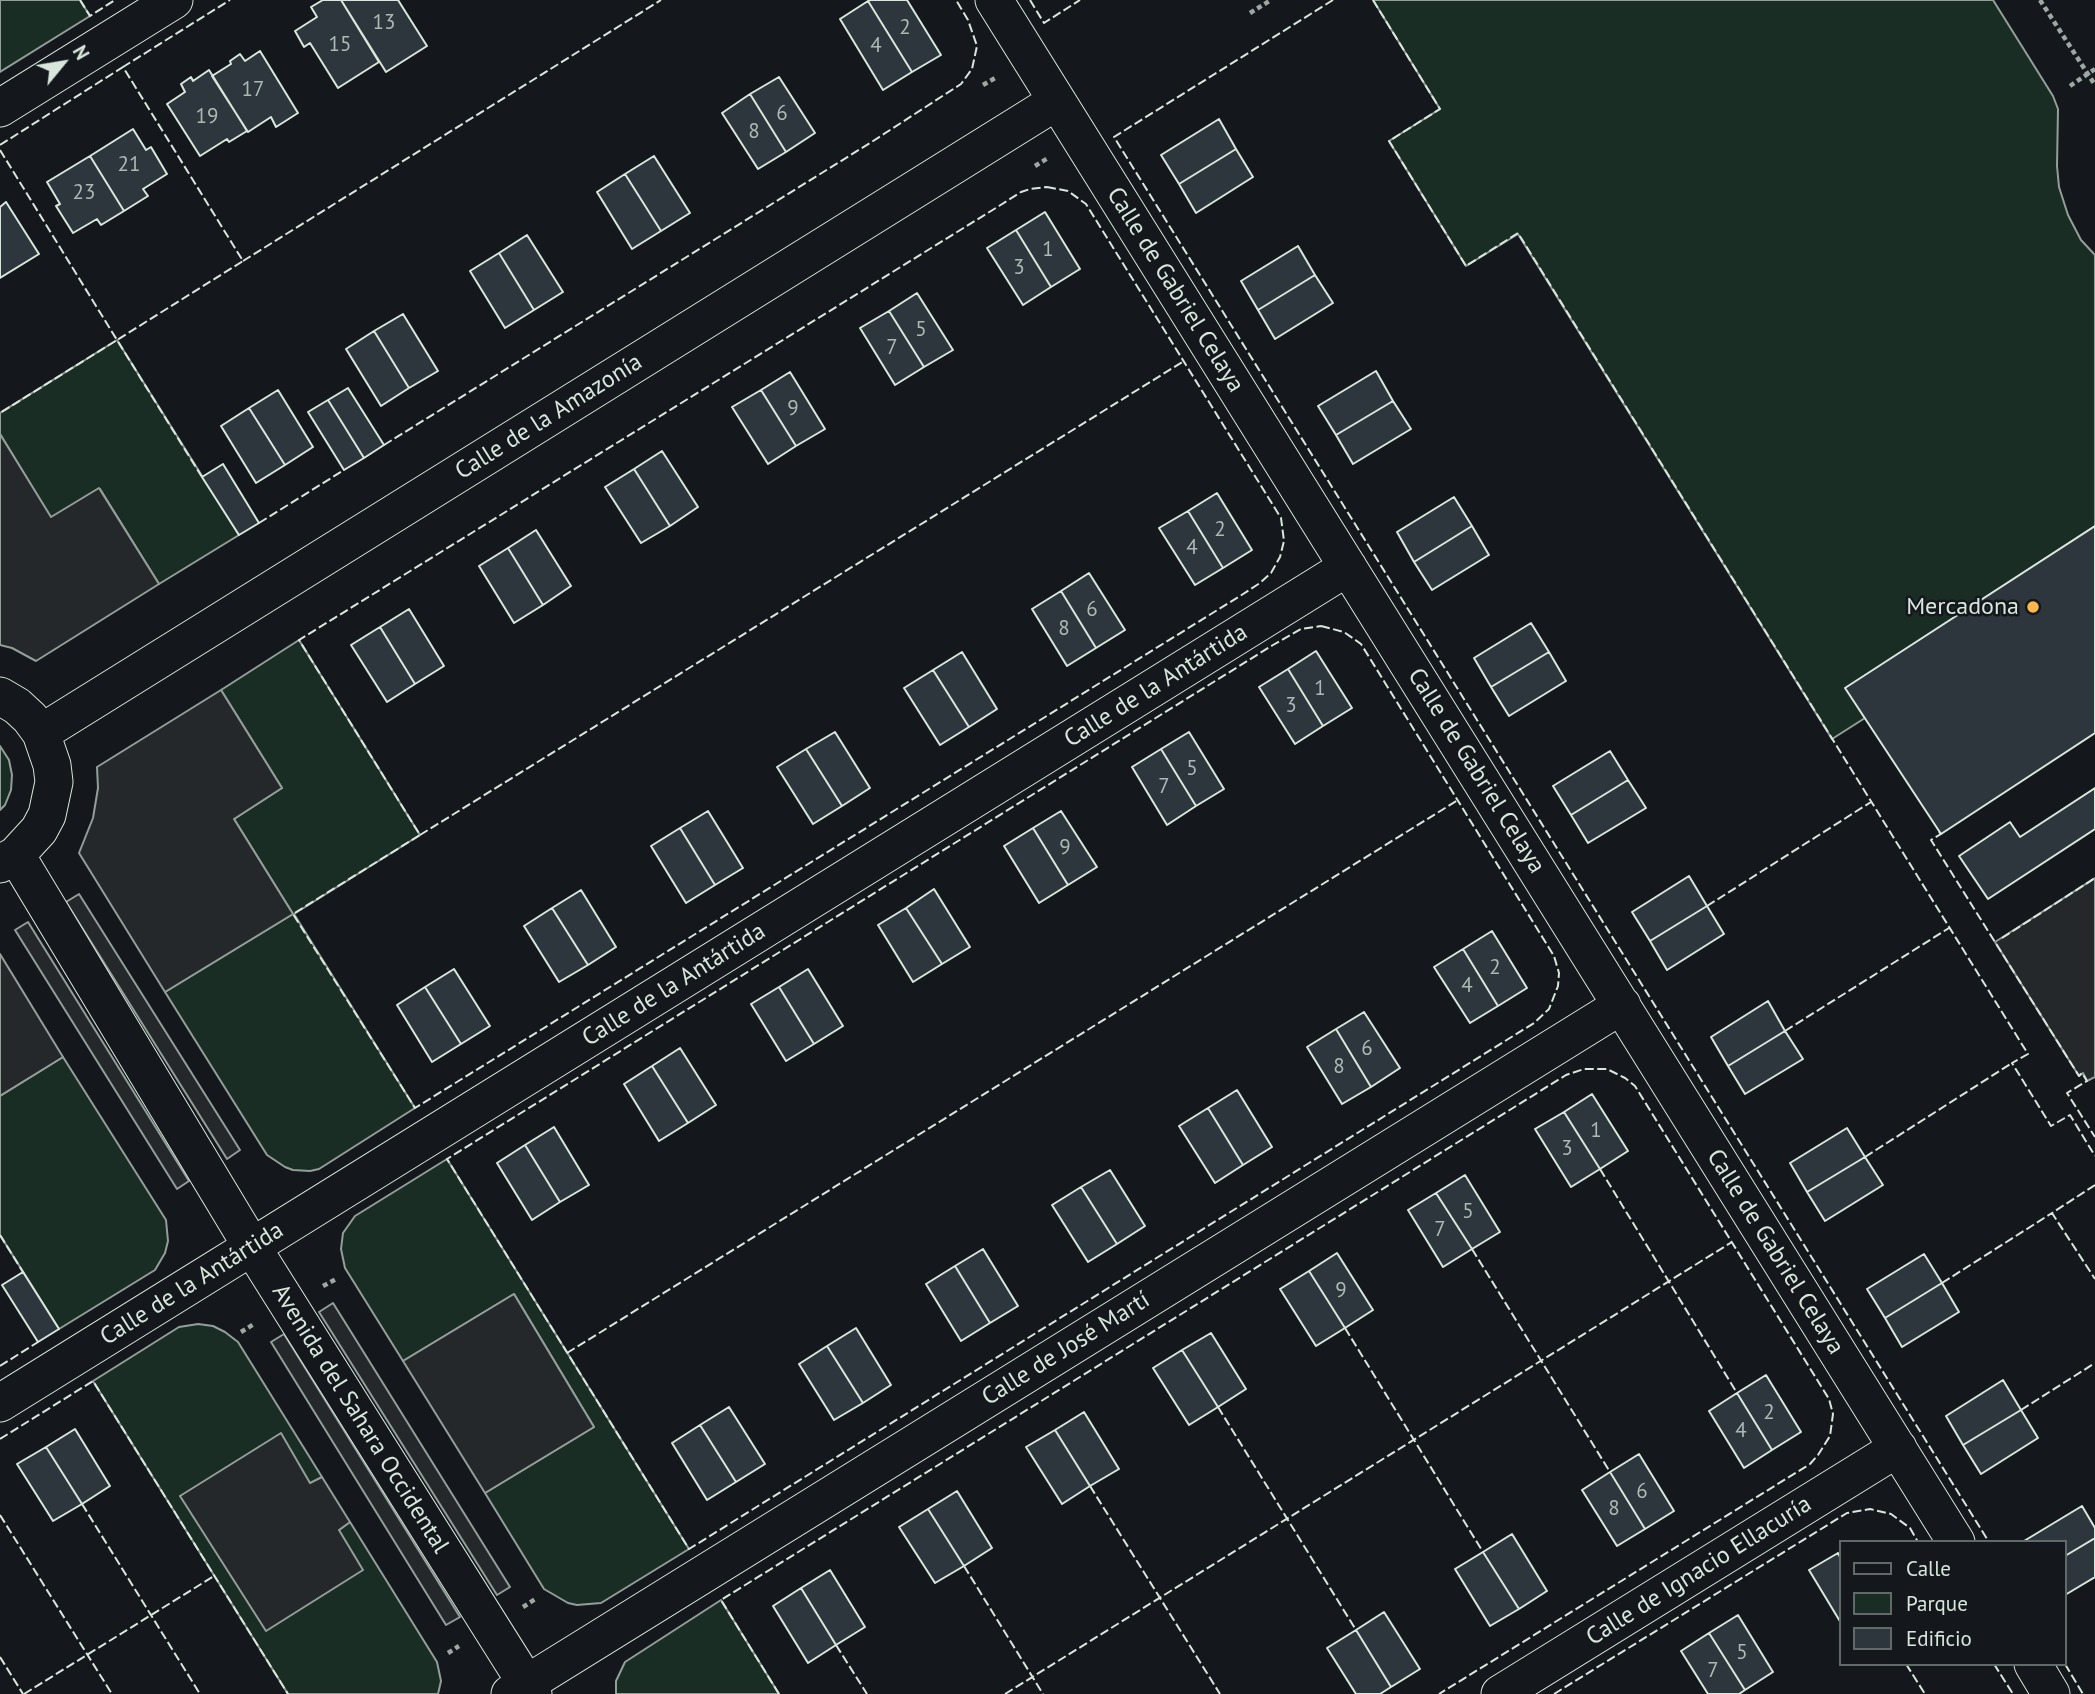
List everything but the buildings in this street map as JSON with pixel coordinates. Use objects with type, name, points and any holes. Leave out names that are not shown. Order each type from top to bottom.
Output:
[{"type":"street","points":[[0,108],[174,0]]},
{"type":"street","name":"Calle de Gabriel Celaya","points":[[994,0],[1955,1540]]},
{"type":"street","name":"Calle de la Amazonía","points":[[41,733],[1058,101]]},
{"type":"street","name":"Calle de la Antártida","points":[[0,1403],[1348,567]]},
{"type":"street","points":[[0,696],[30,718],[41,733],[52,765],[54,782],[51,799],[39,830],[8,859]]},
{"type":"street","name":"Avenida del Sahara Occidental","points":[[8,859],[252,1247],[523,1691]]},
{"type":"street","name":"Calle de José Martí","points":[[523,1691],[1622,1005]]},
{"type":"street","name":"Calle de Ignacio Ellacuría","points":[[1500,1694],[1898,1448]]},
{"type":"street","points":[[2034,1666],[2051,1694]]},
{"type":"path","points":[[1250,13],[1271,0]]},
{"type":"path","points":[[2040,0],[2095,85]]},
{"type":"path","points":[[2070,86],[2095,69]]},
{"type":"green space","points":[[0,0],[80,0],[90,16],[0,72]]},
{"type":"green space","points":[[1373,0],[1993,0],[2053,96],[2058,109],[2059,187],[2068,215],[2081,240],[2095,255],[2095,526],[1846,688],[1865,718],[1832,739],[1518,234],[1466,266],[1389,141],[1440,109]]},
{"type":"green space","points":[[117,340],[239,535],[159,584],[100,489],[51,518],[0,434],[0,413]]},
{"type":"green space","points":[[299,640],[420,835],[294,914],[415,1108],[319,1169],[310,1171],[293,1170],[267,1155],[165,992],[293,914],[234,819],[282,788],[221,690]]},
{"type":"green space","points":[[0,746],[9,760],[12,775],[11,790],[0,810]]},
{"type":"green space","points":[[63,1057],[166,1220],[168,1241],[165,1253],[155,1270],[59,1329],[0,1235],[0,1096]]},
{"type":"green space","points":[[447,1159],[689,1549],[601,1603],[568,1603],[544,1589],[485,1493],[594,1427],[514,1294],[403,1361],[345,1268],[341,1249],[343,1233],[355,1216]]},
{"type":"green space","points":[[198,1324],[213,1326],[238,1342],[322,1477],[311,1484],[180,1496],[339,1530],[350,1522],[437,1662],[441,1681],[438,1694],[288,1694],[93,1381],[179,1327]]},
{"type":"green space","points":[[721,1600],[779,1694],[616,1694],[616,1681],[625,1662]]},
{"type":"shaded area","points":[[0,434],[51,517],[99,488],[159,584],[36,661],[12,648],[0,645]]},
{"type":"shaded area","points":[[221,690],[282,788],[234,819],[293,914],[165,992],[79,853],[93,818],[98,788],[97,767]]},
{"type":"shaded area","points":[[2095,878],[2095,1077],[2087,1081],[2083,1073],[2079,1076],[1995,942]]},
{"type":"shaded area","points":[[79,894],[240,1150],[227,1159],[66,902]]},
{"type":"shaded area","points":[[28,922],[189,1181],[177,1189],[15,930]]},
{"type":"shaded area","points":[[0,954],[63,1057],[0,1096]]},
{"type":"shaded area","points":[[514,1294],[594,1427],[485,1493],[403,1361]]},
{"type":"shaded area","points":[[333,1303],[510,1587],[497,1595],[319,1312]]},
{"type":"shaded area","points":[[284,1334],[460,1617],[446,1625],[271,1342]]},
{"type":"shaded area","points":[[281,1433],[310,1483],[322,1477],[350,1522],[339,1530],[363,1570],[266,1631],[180,1496]]},
{"type":"fence","points":[[80,0],[90,16],[115,0]]},
{"type":"fence","points":[[202,477],[117,340],[243,261],[123,67],[230,0]]},
{"type":"fence","points":[[243,261],[661,0]]},
{"type":"fence","points":[[384,445],[961,84],[972,69],[977,46],[968,20],[956,0]]},
{"type":"fence","points":[[1030,0],[1044,23],[1080,0]]},
{"type":"fence","points":[[1333,0],[1114,137],[1988,1540]]},
{"type":"fence","points":[[1373,0],[1440,109],[1389,141],[1466,266],[1518,233],[2028,1054],[2012,1063],[2051,1126],[2070,1115],[2095,1156]]},
{"type":"fence","points":[[0,145],[123,67]]},
{"type":"fence","points":[[0,150],[117,340],[0,413]]},
{"type":"fence","points":[[1047,187],[1068,191],[1086,204],[1281,518],[1284,541],[1280,557],[1271,573],[1240,596],[415,1108],[293,914],[420,835],[299,640],[1021,192],[1047,187]]},
{"type":"fence","points":[[420,835],[1184,361]]},
{"type":"fence","points":[[259,523],[344,470]]},
{"type":"fence","points":[[1321,626],[1344,632],[1361,644],[1554,956],[1559,973],[1558,986],[1549,1009],[1534,1023],[689,1549],[447,1159],[1273,645],[1301,629],[1321,626]]},
{"type":"fence","points":[[567,1353],[1458,800]]},
{"type":"fence","points":[[1707,906],[1871,802]]},
{"type":"fence","points":[[1939,832],[1941,834],[1931,840],[2079,1076],[2082,1073],[2087,1081],[2067,1093],[2095,1137]]},
{"type":"fence","points":[[2002,938],[2095,878]]},
{"type":"fence","points":[[1785,1031],[1949,928]]},
{"type":"fence","points":[[1865,1157],[2012,1063]]},
{"type":"fence","points":[[779,1694],[721,1600],[1566,1075],[1584,1069],[1607,1069],[1635,1086],[1829,1399],[1833,1414],[1830,1436],[1810,1464],[1439,1694]]},
{"type":"fence","points":[[1600,1169],[1737,1393]]},
{"type":"fence","points":[[2095,1185],[2052,1213],[2095,1279]]},
{"type":"fence","points":[[1942,1283],[2052,1213]]},
{"type":"fence","points":[[0,1235],[23,1272]]},
{"type":"fence","points":[[1005,1694],[1732,1242]]},
{"type":"fence","points":[[1472,1249],[1610,1472]]},
{"type":"fence","points":[[1345,1328],[1483,1552]]},
{"type":"fence","points":[[0,1366],[38,1342]]},
{"type":"fence","points":[[2021,1410],[2095,1363]]},
{"type":"fence","points":[[0,1439],[93,1381],[288,1694]]},
{"type":"fence","points":[[1218,1407],[1356,1630]]},
{"type":"fence","points":[[1090,1486],[1220,1694]]},
{"type":"fence","points":[[82,1504],[200,1694]]},
{"type":"fence","points":[[1554,1694],[1847,1513],[1870,1509],[1891,1514],[1910,1528],[1917,1540]]},
{"type":"fence","points":[[0,1515],[112,1694]]},
{"type":"fence","points":[[964,1566],[1043,1694]]},
{"type":"fence","points":[[24,1694],[214,1576]]},
{"type":"fence","points":[[836,1645],[867,1694]]},
{"type":"fence","points":[[0,1657],[23,1694]]},
{"type":"fence","points":[[1907,1666],[1925,1694]]},
{"type":"fence","points":[[1995,1666],[2013,1694]]},
{"type":"fence","points":[[2066,1666],[2083,1694]]},
{"type":"place","name":"Mercadona","points":[[2033,607]]}]
